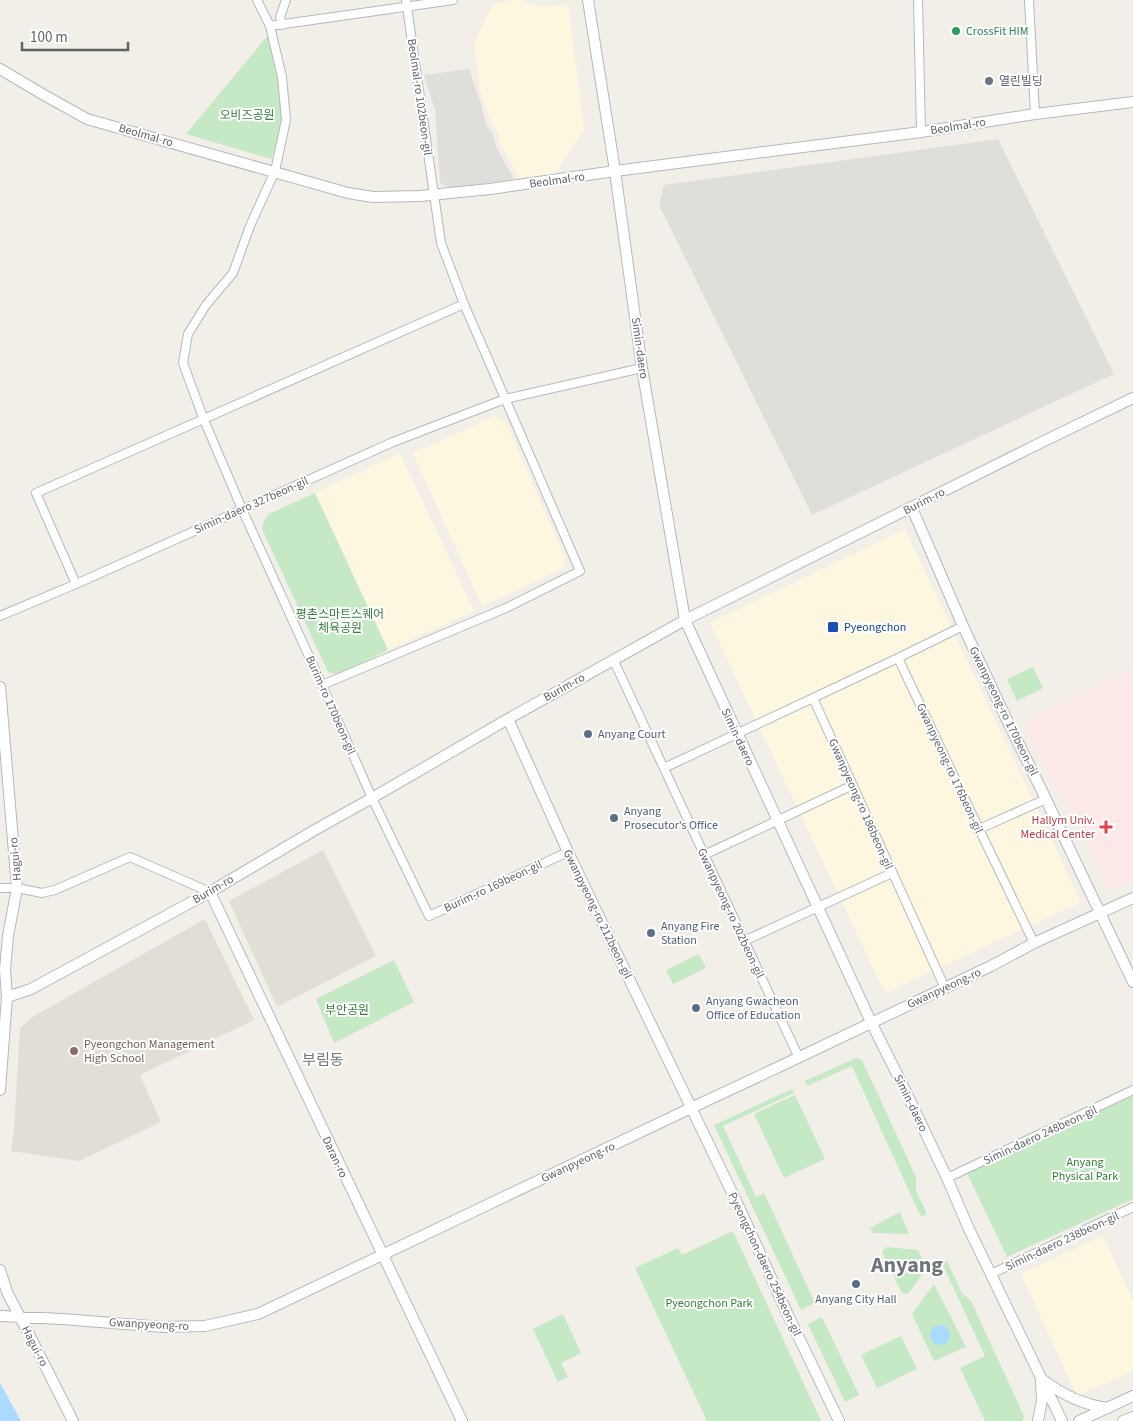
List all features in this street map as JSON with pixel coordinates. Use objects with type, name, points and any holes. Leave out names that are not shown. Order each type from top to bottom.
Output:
[{"type":"street","name":"Burim-ro 170beon-gil","points":[[257,0],[270,26],[282,77],[286,120],[275,171],[250,226],[233,273],[206,306],[188,334],[183,363],[204,420],[242,509],[372,798]]},
{"type":"street","points":[[282,25],[280,17],[286,0]]},
{"type":"street","points":[[270,26],[406,4],[453,0]]},
{"type":"street","name":"Simin-daero","points":[[588,0],[642,368],[684,620],[871,1022],[1062,1421]]},
{"type":"street","points":[[918,0],[921,132]]},
{"type":"street","points":[[1029,0],[1035,114]]},
{"type":"street","name":"Beolmal-ro 102beon-gil","points":[[406,4],[441,243],[464,304]]},
{"type":"street","name":"Beolmal-ro","points":[[0,69],[87,119],[348,193],[373,197],[433,195],[490,189],[1133,102]]},
{"type":"street","points":[[76,584],[36,493],[464,304],[580,571],[506,608],[322,684]]},
{"type":"street","name":"Simin-daero 327beon-gil","points":[[0,616],[76,584],[393,442],[504,399],[642,368]]},
{"type":"street","name":"Burim-ro","points":[[7,997],[31,989],[210,892],[508,719],[684,620],[1133,398]]},
{"type":"street","name":"Gwanpyeong-ro 170beon-gil","points":[[912,508],[963,626],[1133,982]]},
{"type":"street","points":[[664,768],[856,679],[963,626]]},
{"type":"street","name":"Gwanpyeong-ro 176beon-gil","points":[[898,658],[1034,943]]},
{"type":"street","name":"Gwanpyeong-ro 202beon-gil","points":[[613,659],[799,1058]]},
{"type":"street","name":"Hagui-ro","points":[[0,687],[8,888],[8,936],[5,970],[7,997],[0,1090]]},
{"type":"street","name":"Gwanpyeong-ro 186beon-gil","points":[[813,698],[945,988]]},
{"type":"street","name":"Gwanpyeong-ro 212beon-gil","points":[[508,719],[568,852],[691,1108]]},
{"type":"street","points":[[704,855],[853,785]]},
{"type":"street","name":"Burim-ro 169beon-gil","points":[[372,798],[429,916],[568,852]]},
{"type":"street","points":[[979,829],[1046,799]]},
{"type":"street","points":[[8,888],[42,894],[130,857],[210,892]]},
{"type":"street","points":[[744,941],[892,873]]},
{"type":"street","name":"Daran-ro","points":[[210,892],[462,1421]]},
{"type":"street","name":"Gwanpyeong-ro","points":[[0,1316],[163,1327],[205,1326],[258,1314],[799,1058],[991,966],[1034,943],[1133,898]]},
{"type":"street","name":"Simin-daero 248beon-gil","points":[[947,1178],[1133,1090]]},
{"type":"street","name":"Pyeongchon-daero 254beon-gil","points":[[691,1108],[839,1421]]},
{"type":"street","name":"Simin-daero 238beon-gil","points":[[991,1274],[1133,1207]]},
{"type":"street","name":"Hagui-ro","points":[[0,1270],[7,1292],[73,1421]]},
{"type":"street","points":[[1041,1378],[1056,1390],[1080,1402],[1108,1408]]},
{"type":"street","points":[[1038,1421],[1042,1400],[1041,1378]]},
{"type":"street","points":[[1079,1421],[1133,1396]]},
{"type":"street","points":[[1123,1421],[1133,1417]]},
{"type":"shaded area","points":[[514,0],[535,6],[568,5],[584,129],[554,175],[520,178],[500,144],[498,132],[491,122],[480,90],[474,42],[493,4]]},
{"type":"shaded area","points":[[469,69],[486,125],[493,134],[497,149],[514,179],[452,189],[440,183],[435,110],[424,75]]},
{"type":"shaded area","points":[[998,139],[1114,374],[812,515],[659,205],[664,185]]},
{"type":"shaded area","points":[[495,416],[506,422],[565,558],[562,569],[482,606],[413,453]]},
{"type":"shaded area","points":[[400,453],[474,611],[388,650],[315,493]]},
{"type":"shaded area","points":[[905,529],[1081,902],[885,993],[710,623]]},
{"type":"shaded area","name":"Hallym Univ. Medical Center","points":[[1133,670],[1133,880],[1110,890],[1023,722]]},
{"type":"shaded area","points":[[323,850],[376,956],[277,1007],[229,901]]},
{"type":"shaded area","points":[[205,919],[254,1020],[140,1075],[161,1122],[79,1161],[11,1151],[20,1028],[34,1016]]},
{"type":"shaded area","points":[[1103,1236],[1133,1301],[1133,1371],[1077,1396],[1021,1274]]},
{"type":"green space","name":"오비즈공원","points":[[269,34],[273,43],[284,111],[282,127],[271,159],[186,134]]},
{"type":"green space","name":"평촌스마트스퀘어 체육공원","points":[[315,493],[388,650],[338,675],[328,672],[262,529],[264,521],[269,514]]},
{"type":"green space","points":[[1033,667],[1043,688],[1017,701],[1007,679]]},
{"type":"green space","points":[[699,954],[706,968],[673,984],[666,970]]},
{"type":"green space","name":"부안공원","points":[[394,960],[414,1002],[334,1043],[316,999]]},
{"type":"green space","points":[[856,1058],[862,1060],[916,1177],[916,1191],[927,1214],[921,1217],[852,1066],[807,1086],[805,1081]]},
{"type":"green space","points":[[792,1089],[794,1093],[723,1126],[756,1197],[764,1193],[815,1303],[801,1310],[714,1125]]},
{"type":"green space","name":"Anyang Physical Park","points":[[1133,1094],[1133,1199],[1007,1257],[967,1173]]},
{"type":"green space","points":[[795,1095],[825,1159],[784,1178],[754,1114]]},
{"type":"green space","points":[[900,1212],[909,1234],[873,1233],[870,1228]]},
{"type":"green space","name":"Pyeongchon Park","points":[[733,1231],[821,1421],[707,1421],[635,1268],[678,1248],[682,1255]]},
{"type":"green space","points":[[886,1247],[918,1250],[927,1268],[908,1294],[902,1293],[882,1252]]},
{"type":"green space","points":[[947,1261],[962,1293],[971,1301],[1024,1416],[1022,1421],[985,1421],[960,1368],[985,1356],[942,1263]]},
{"type":"green space","points":[[934,1284],[966,1347],[934,1361],[912,1314]]},
{"type":"green space","points":[[563,1314],[581,1353],[561,1363],[568,1377],[558,1382],[533,1329]]},
{"type":"green space","points":[[822,1317],[859,1395],[845,1402],[808,1324]]},
{"type":"green space","points":[[901,1336],[917,1369],[877,1388],[861,1355]]},
{"type":"water","points":[[940,1325],[947,1328],[950,1335],[947,1342],[940,1345],[933,1342],[930,1335],[933,1328]]},
{"type":"water","points":[[0,1383],[21,1421],[0,1421]]},
{"type":"place","name":"CrossFit HIM","points":[[956,31]]},
{"type":"place","name":"열린빌딩","points":[[989,81]]},
{"type":"place","name":"Pyeongchon","points":[[833,627]]},
{"type":"place","name":"Anyang Court","points":[[588,734]]},
{"type":"place","name":"Anyang Prosecutor's Office","points":[[614,818]]},
{"type":"place","name":"Hallym Univ. Medical Center","points":[[1106,827]]},
{"type":"place","name":"Anyang Fire Station","points":[[651,933]]},
{"type":"place","name":"Anyang Gwacheon Office of Education","points":[[696,1008]]},
{"type":"place","name":"Pyeongchon Management High School","points":[[74,1051]]},
{"type":"place","name":"Anyang City Hall","points":[[856,1284]]},
{"type":"district","name":"부림동","points":[[323,1060]]},
{"type":"district","name":"Anyang","points":[[907,1264]]}]
